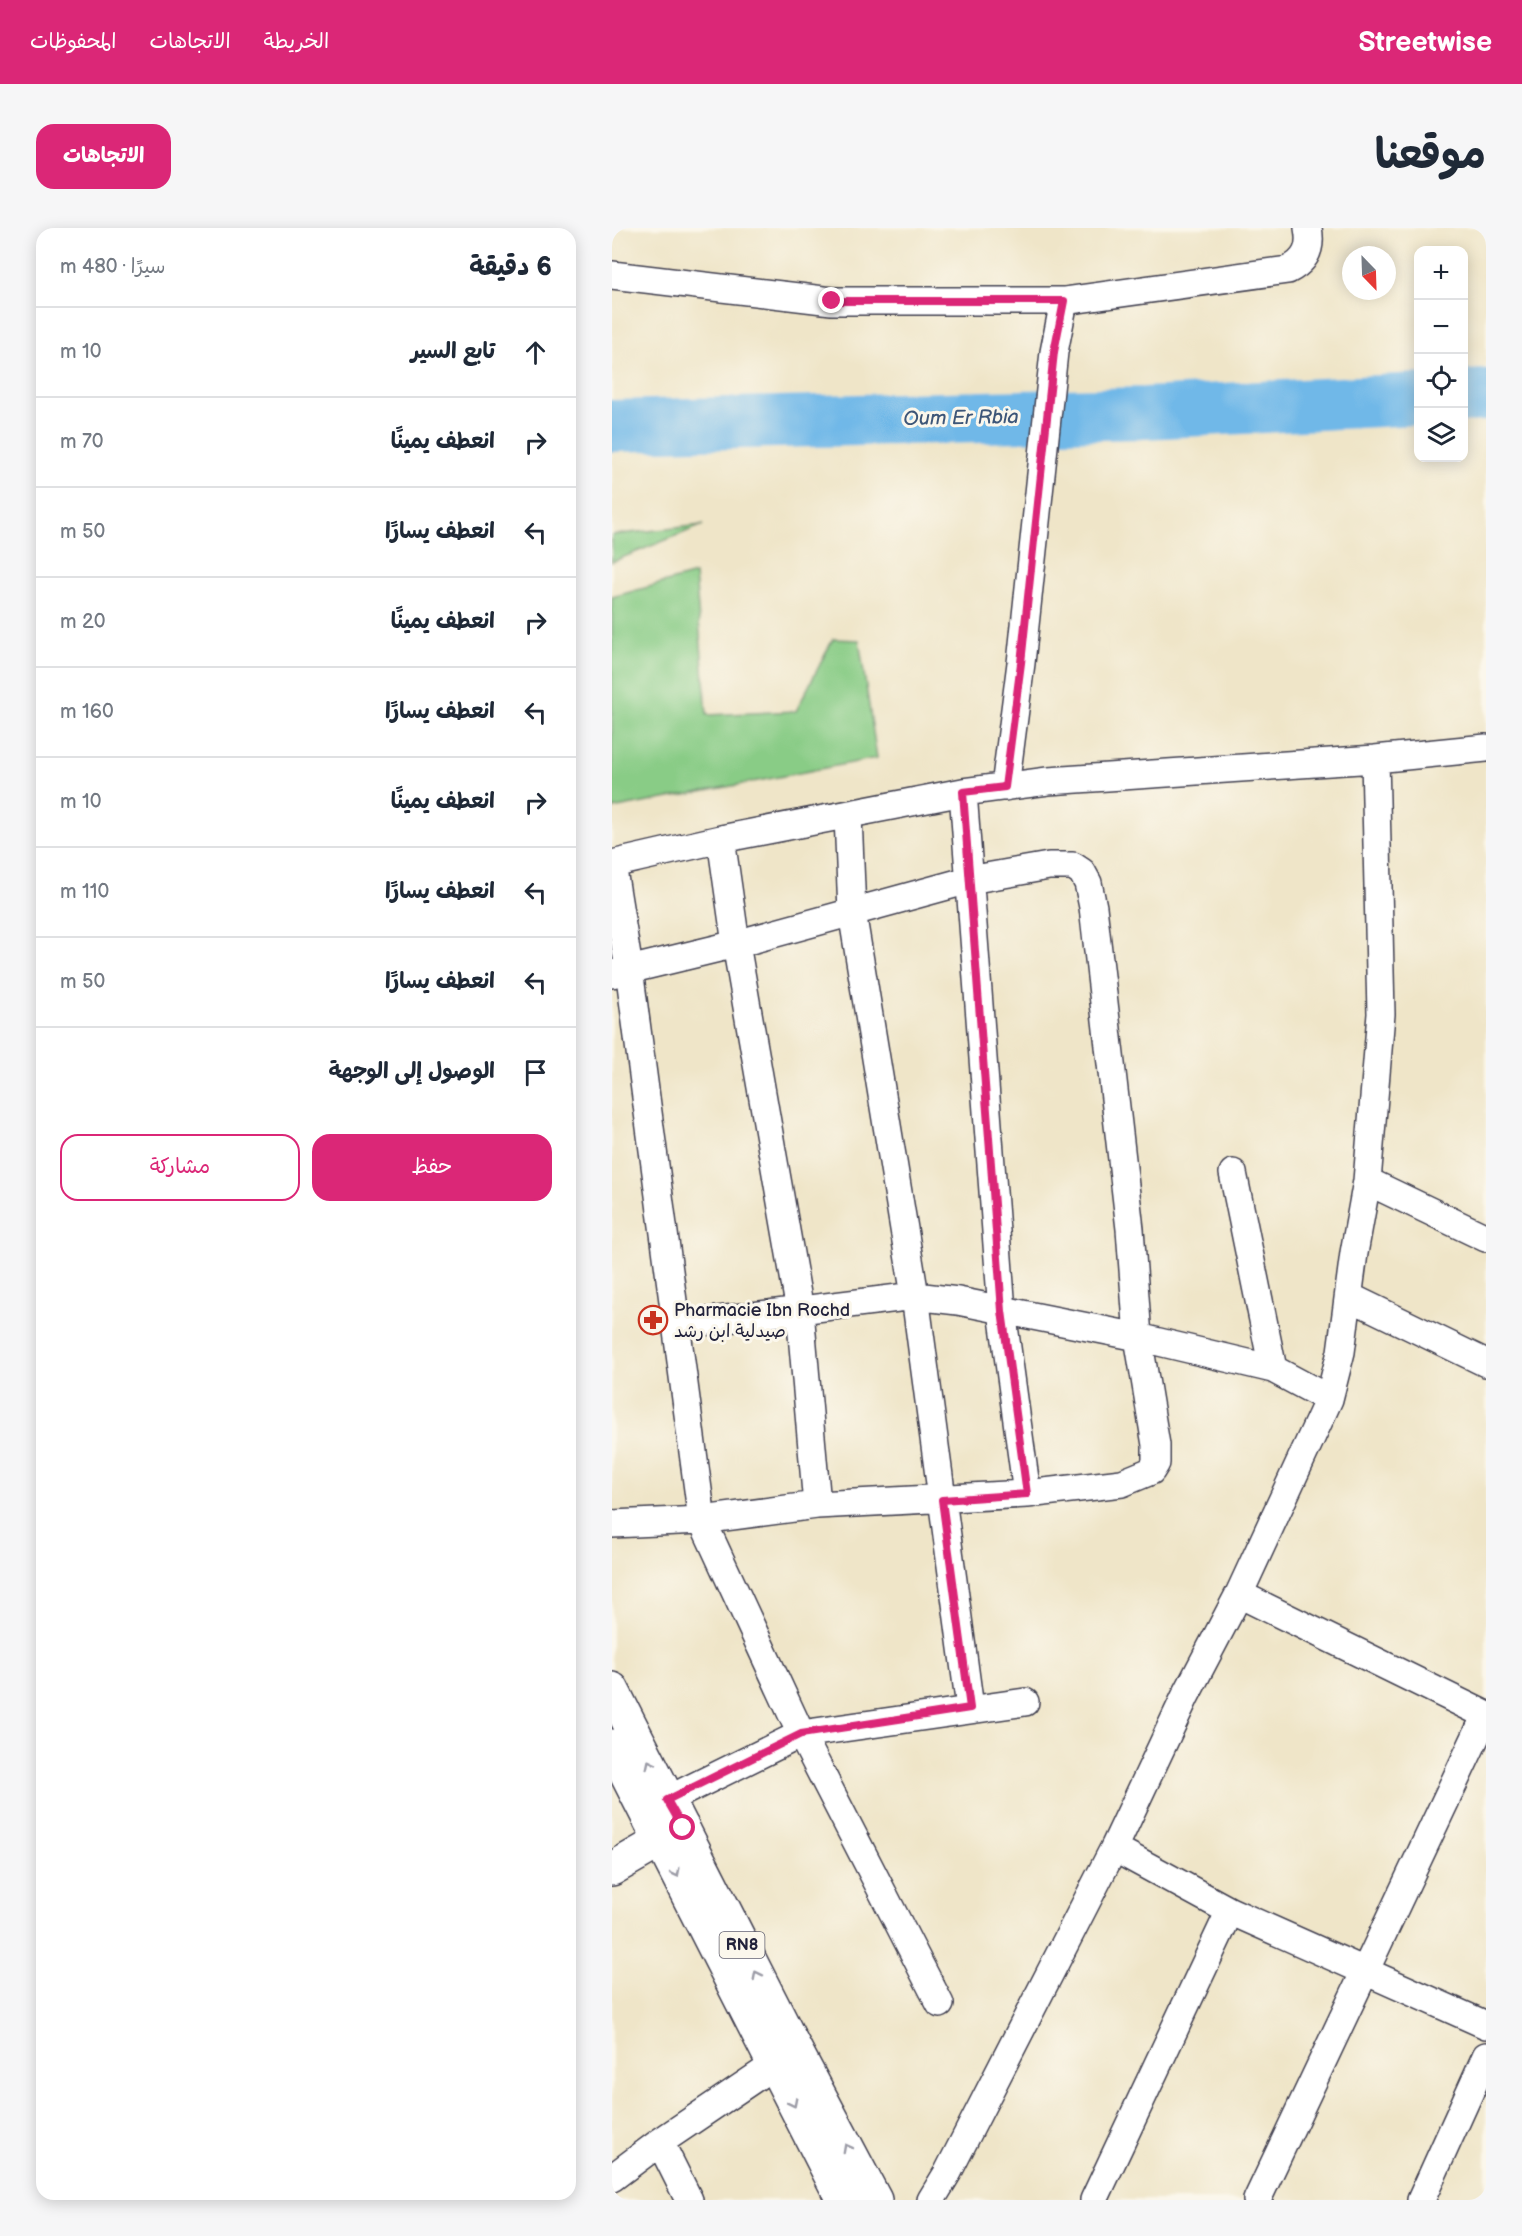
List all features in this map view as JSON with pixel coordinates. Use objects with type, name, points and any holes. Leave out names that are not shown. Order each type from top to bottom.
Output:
[{"type":"main road","name":"RN8","points":[[612,1689],[667,1800],[671,1834]]},
{"type":"main road","name":"RN8","points":[[612,1746],[671,1834],[785,2059],[843,2200]]},
{"type":"main road","points":[[612,1869],[671,1834]]},
{"type":"main road","name":"RN8","points":[[785,2059],[875,2200]]},
{"type":"street","points":[[612,275],[832,301],[1064,301],[1288,270],[1302,263],[1308,250],[1308,228]]},
{"type":"street","points":[[1005,787],[1054,352],[1064,301]]},
{"type":"street","points":[[940,2004],[801,1734],[702,1520],[677,1325],[620,971],[612,864],[721,839],[963,792],[1167,772],[1375,759],[1486,748]]},
{"type":"street","points":[[931,2200],[948,2172],[1114,1848],[1185,1697],[1239,1594],[1329,1399],[1350,1297],[1354,1253],[1367,1181],[1381,1014],[1375,759]]},
{"type":"street","points":[[963,792],[1002,1311],[1027,1494]]},
{"type":"street","points":[[848,816],[852,912],[915,1296],[970,1708]]},
{"type":"street","points":[[721,839],[736,944],[800,1311],[817,1505]]},
{"type":"street","points":[[612,1524],[702,1520],[817,1505],[1027,1494],[1122,1483],[1151,1471],[1156,1463],[1156,1445],[1138,1337],[1129,1217],[1093,907],[1088,883],[1082,872],[1073,867],[1060,866],[969,880],[736,944],[620,971]]},
{"type":"street","points":[[1233,1173],[1273,1369]]},
{"type":"street","points":[[1367,1181],[1486,1238]]},
{"type":"street","points":[[677,1325],[915,1296],[1138,1337],[1273,1369],[1329,1399]]},
{"type":"street","points":[[1350,1297],[1486,1363]]},
{"type":"street","points":[[1239,1594],[1486,1715],[1257,2200]]},
{"type":"street","points":[[667,1800],[801,1734],[970,1708],[1025,1702]]},
{"type":"street","points":[[1114,1848],[1230,1911],[1486,2025]]},
{"type":"street","points":[[1094,2200],[1230,1911]]},
{"type":"street","points":[[1421,2200],[1486,2056]]},
{"type":"street","points":[[612,2178],[660,2142],[785,2059]]},
{"type":"street","points":[[660,2142],[689,2200]]},
{"type":"green space","points":[[703,525],[612,562],[612,535]]},
{"type":"green space","points":[[695,574],[707,715],[796,711],[833,639],[859,640],[877,758],[612,809],[612,597]]},
{"type":"waterway","name":"Oum Er Rbia","points":[[1468,396],[1486,395]]},
{"type":"waterway","name":"Oum Er Rbia","points":[[612,426],[1145,413],[1414,399]]},
{"type":"place","name":"Pharmacie Ibn Rochd صيدلية ابن رشد","points":[[653,1320]]},
{"type":"route","points":[[683,1828],[667,1800],[801,1734],[970,1708],[942,1500],[1027,1494],[1002,1311],[963,792],[1005,787],[1021,663],[1054,352],[1064,301],[947,303],[832,301]]}]
